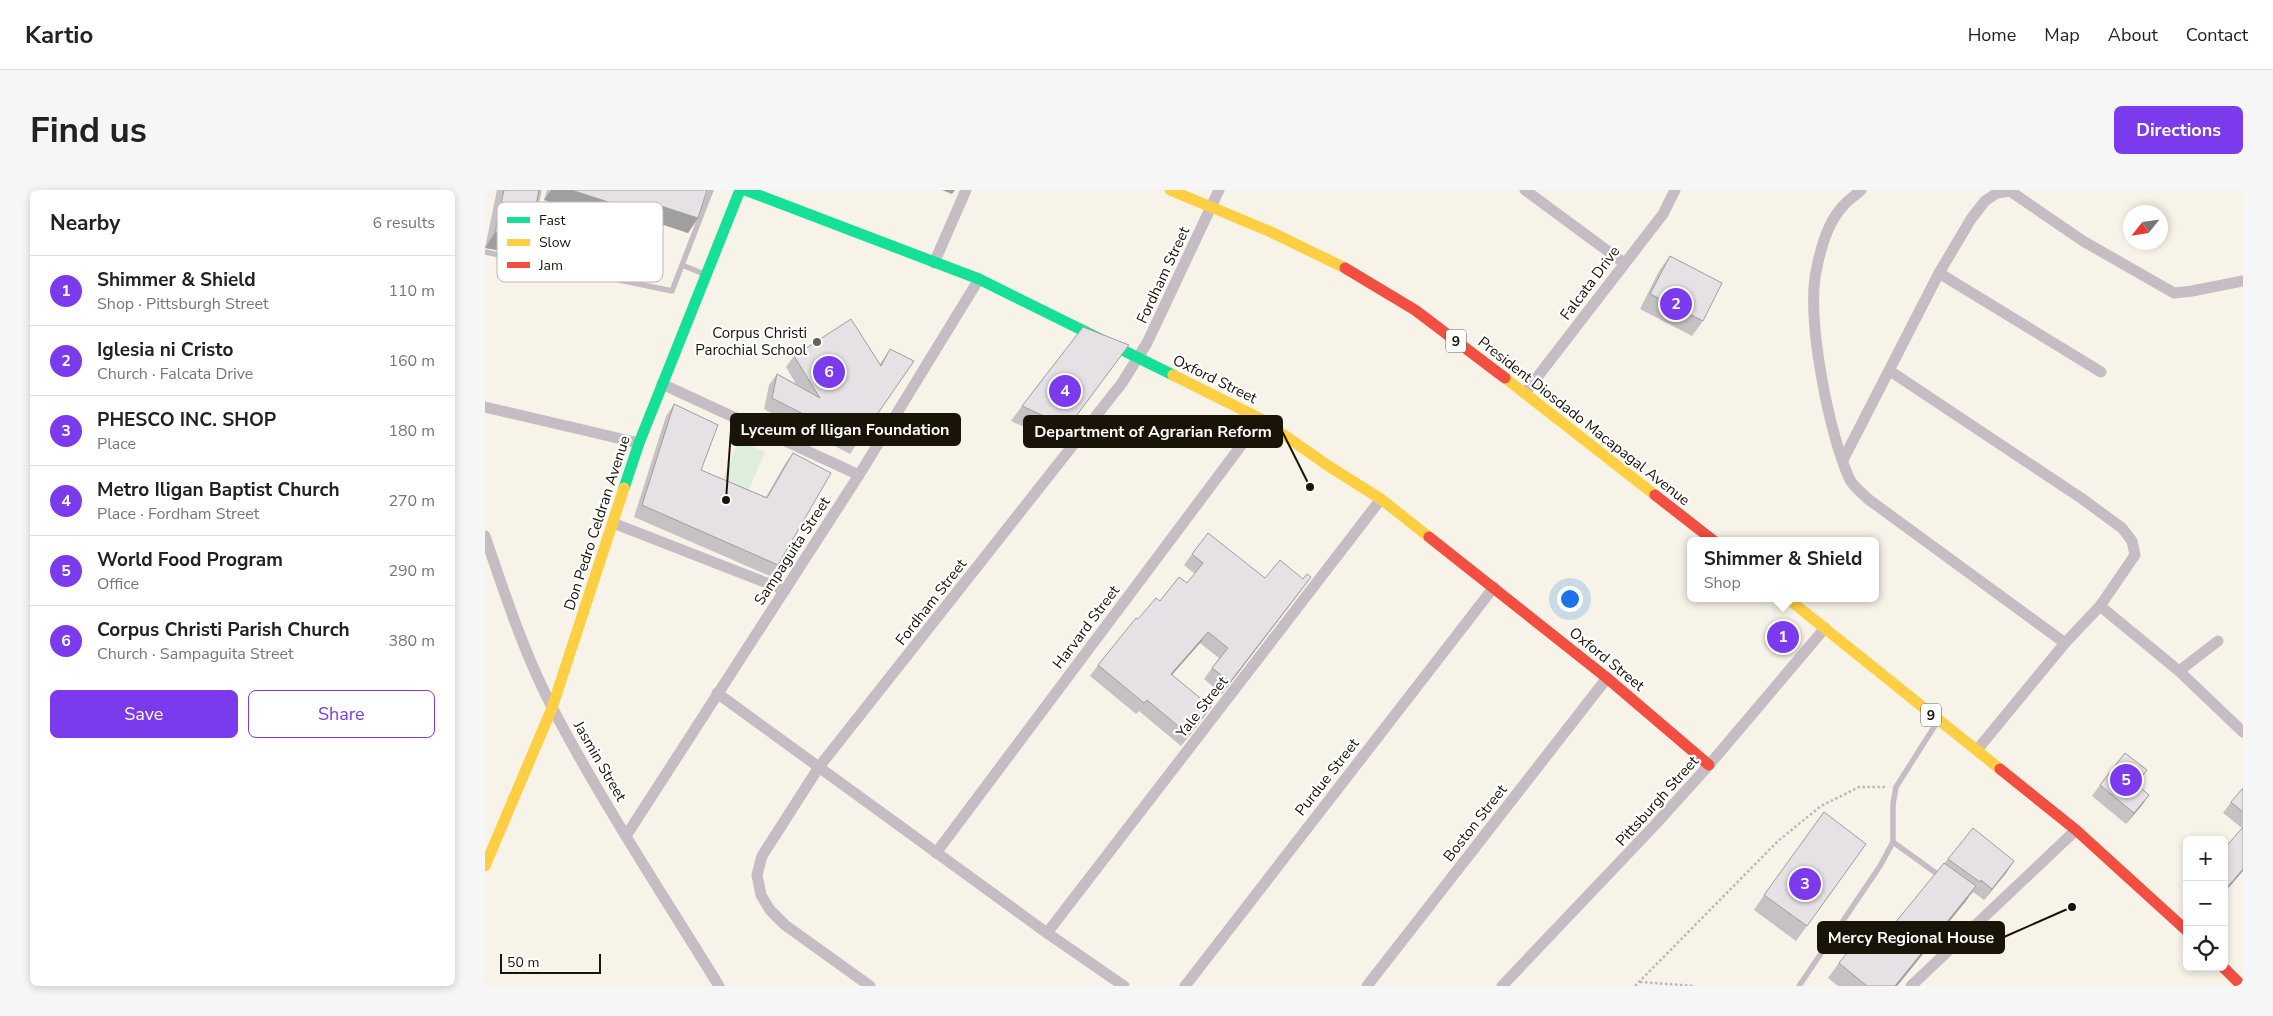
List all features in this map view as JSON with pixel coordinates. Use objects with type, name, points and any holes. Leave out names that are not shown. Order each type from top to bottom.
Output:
[{"type":"main road","name":"Don Pedro Celdran Avenue","points":[[485,866],[552,708],[639,443],[740,190]]},
{"type":"main road","name":"Oxford Street","points":[[745,190],[979,279],[1261,419],[1329,467],[1381,499],[1607,678],[1709,766]]},
{"type":"main road","name":"President Diosdado Macapagal Avenue","points":[[1170,190],[1287,239],[1370,282],[1412,308],[1525,393],[1709,537]]},
{"type":"main road","name":"9","points":[[1792,602],[1938,721],[2077,830],[2183,927]]},
{"type":"main road","points":[[2227,971],[2242,986]]},
{"type":"street","points":[[934,263],[966,190]]},
{"type":"street","name":"Fordham Street","points":[[870,986],[785,925],[769,910],[761,895],[757,875],[762,856],[819,767],[1090,426],[1138,358],[1161,316],[1219,190]]},
{"type":"street","points":[[1525,190],[1624,263]]},
{"type":"street","name":"Falcata Drive","points":[[1525,393],[1663,214],[1675,190]]},
{"type":"street","points":[[1861,190],[1843,206],[1831,225],[1816,268],[1814,307],[1817,345],[1825,391],[1843,460],[1851,482],[1868,499],[2065,643]]},
{"type":"street","points":[[1843,460],[1939,273],[1971,219],[1985,201],[1997,193],[2010,191],[2083,240],[2174,293],[2193,292],[2243,280]]},
{"type":"street","points":[[1939,273],[2101,372]]},
{"type":"street","name":"Sampaguita Street","points":[[627,836],[717,693],[859,475],[979,279]]},
{"type":"street","points":[[1889,371],[2081,498],[2122,528],[2132,541],[2135,555],[2100,606],[2065,643],[1977,750]]},
{"type":"street","points":[[662,384],[859,475]]},
{"type":"street","points":[[485,408],[639,443]]},
{"type":"street","name":"Harvard Street","points":[[936,853],[1261,419]]},
{"type":"street","name":"Yale Street","points":[[1047,933],[1381,499]]},
{"type":"street","points":[[613,523],[785,590]]},
{"type":"street","name":"Jasmin Street","points":[[485,536],[512,616],[552,708],[627,836],[719,986]]},
{"type":"street","name":"Purdue Street","points":[[1185,986],[1494,587]]},
{"type":"street","points":[[2100,606],[2179,671],[2243,732]]},
{"type":"street","name":"Pittsburgh Street","points":[[1502,986],[1592,893],[1709,766],[1825,628]]},
{"type":"street","points":[[2179,671],[2218,641]]},
{"type":"street","name":"Boston Street","points":[[1367,986],[1607,678]]},
{"type":"street","points":[[717,693],[1047,933],[1124,986]]},
{"type":"street","points":[[1911,986],[2077,830]]},
{"type":"lane","points":[[629,282],[671,291],[711,190]]},
{"type":"lane","points":[[682,265],[706,275]]},
{"type":"lane","points":[[1799,986],[1880,866],[1893,842],[1893,804],[1896,786],[1938,721]]},
{"type":"lane","points":[[1893,842],[1948,882]]},
{"type":"path","points":[[1635,986],[1777,841],[1821,806],[1859,787],[1896,786]]},
{"type":"path","points":[[1640,982],[1695,986]]},
{"type":"green space","points":[[739,441],[765,452],[746,496],[720,485]]},
{"type":"building","points":[[504,190],[539,190],[537,202],[501,202]]},
{"type":"building","points":[[571,190],[707,190],[698,218],[663,207],[663,202],[608,202]]},
{"type":"building","points":[[1670,256],[1722,283],[1703,321],[1650,294]]},
{"type":"building","points":[[851,319],[881,366],[890,349],[914,361],[858,442],[772,398],[777,374],[820,398],[794,356]]},
{"type":"building","points":[[1083,327],[1129,345],[1068,427],[1022,406]]},
{"type":"building","points":[[674,404],[718,425],[701,470],[767,498],[793,453],[831,473],[778,565],[642,505]]},
{"type":"building","points":[[1208,533],[1265,578],[1280,560],[1303,579],[1307,574],[1311,577],[1230,682],[1212,668],[1228,648],[1208,632],[1171,674],[1211,707],[1189,735],[1147,700],[1144,703],[1098,665],[1136,618],[1138,619],[1156,598],[1160,601],[1179,577],[1187,583],[1203,563],[1192,554]]},
{"type":"building","points":[[2125,753],[2147,770],[2136,784],[2149,795],[2134,813],[2100,785]]},
{"type":"building","points":[[2243,788],[2243,812],[2231,802]]},
{"type":"building","points":[[1824,812],[1866,844],[1807,926],[1764,895]]},
{"type":"building","points":[[2243,827],[2243,869],[2228,886],[2228,881],[2228,844]]},
{"type":"building","points":[[1973,828],[2014,861],[1992,889],[1948,859]]},
{"type":"building","points":[[1944,863],[1976,886],[1895,986],[1867,986],[1839,963],[1866,929],[1881,940]]},
{"type":"traffic: fast","points":[[624,488],[639,443],[740,190]]},
{"type":"traffic: fast","points":[[745,190],[979,279],[1173,375]]},
{"type":"traffic: slow","points":[[1170,190],[1271,232],[1345,268]]},
{"type":"traffic: slow","points":[[1173,375],[1261,419],[1330,467],[1381,499],[1429,537]]},
{"type":"traffic: slow","points":[[1505,378],[1655,495]]},
{"type":"traffic: slow","points":[[485,866],[552,708],[624,488]]},
{"type":"traffic: slow","points":[[1792,602],[2000,769]]},
{"type":"traffic: jam","points":[[1345,268],[1415,310],[1505,378]]},
{"type":"traffic: jam","points":[[1655,495],[1709,537]]},
{"type":"traffic: jam","points":[[1429,537],[1607,678],[1709,765]]},
{"type":"traffic: jam","points":[[2000,769],[2076,830],[2183,927]]},
{"type":"traffic: jam","points":[[2227,971],[2242,986]]},
{"type":"place","name":"Iglesia ni Cristo","points":[[1676,304]]},
{"type":"place","name":"Corpus Christi Parochial School","points":[[817,342]]},
{"type":"place","name":"Corpus Christi Parish Church","points":[[829,372]]},
{"type":"place","name":"Metro Iligan Baptist Church","points":[[1065,391]]},
{"type":"place","name":"Department of Agrarian Reform","points":[[1310,487]]},
{"type":"place","name":"Lyceum of Iligan Foundation","points":[[726,500]]},
{"type":"place","name":"Shimmer & Shield","points":[[1783,637]]},
{"type":"place","name":"World Food Program","points":[[2126,780]]},
{"type":"place","name":"PHESCO INC. SHOP","points":[[1805,884]]},
{"type":"place","name":"Mercy Regional House","points":[[2072,907]]}]
